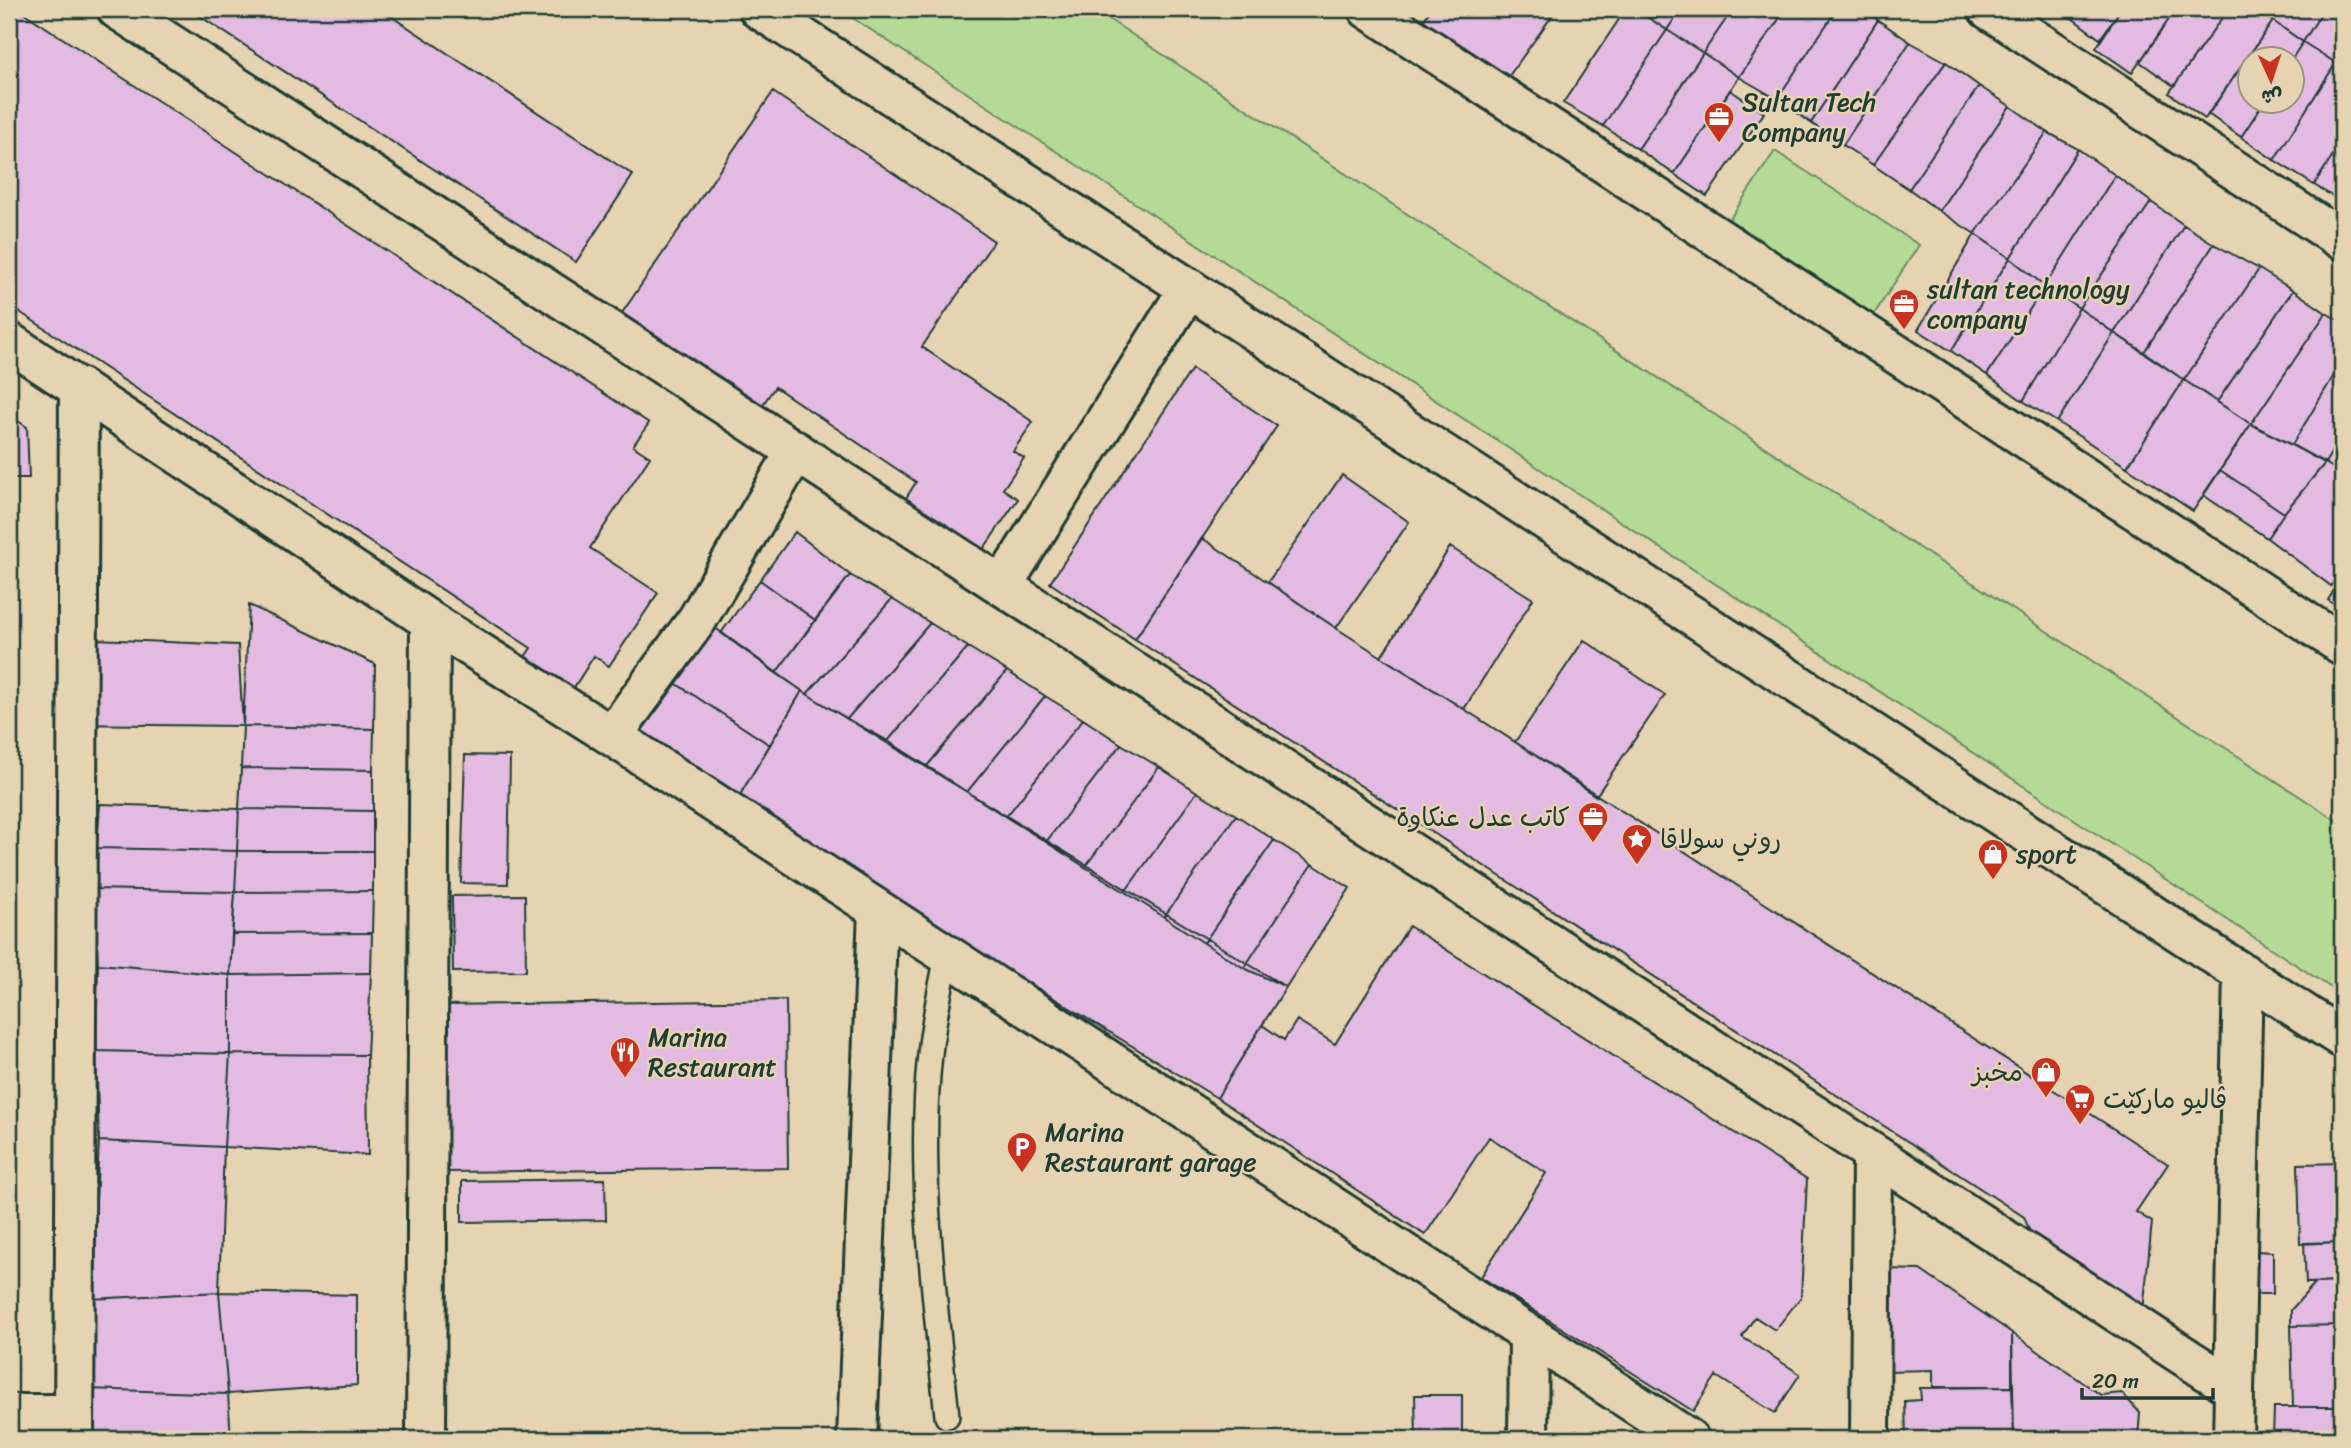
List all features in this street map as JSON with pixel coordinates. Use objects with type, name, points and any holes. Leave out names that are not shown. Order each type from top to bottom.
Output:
[{"type":"street","points":[[117,9],[2233,1388]]},
{"type":"street","points":[[759,9],[2342,1038]]},
{"type":"street","points":[[1988,9],[2342,240]]},
{"type":"street","points":[[1373,10],[2342,645]]},
{"type":"street","points":[[1002,586],[1189,288]]},
{"type":"street","points":[[9,342],[430,621],[612,736],[1689,1439]]},
{"type":"street","points":[[9,1414],[74,1427],[79,387]]},
{"type":"street","points":[[612,736],[696,620],[796,451]]},
{"type":"street","points":[[426,1439],[430,621]]},
{"type":"street","points":[[857,1439],[878,910]]},
{"type":"street","points":[[2232,1439],[2243,973]]},
{"type":"street","points":[[1870,1439],[1872,1153]]},
{"type":"street","points":[[1528,1439],[1529,1334]]},
{"type":"lane","points":[[947,955],[930,1055],[926,1157],[931,1265],[947,1416]]},
{"type":"green space","points":[[839,9],[1093,9],[2342,824],[2342,995]]},
{"type":"green space","points":[[1775,151],[1919,245],[1858,339],[1713,244]]},
{"type":"building","points":[[9,9],[18,9],[649,423],[633,446],[650,457],[590,548],[658,593],[609,666],[594,656],[571,692],[523,660],[531,648],[9,305]]},
{"type":"building","points":[[189,9],[380,9],[633,175],[576,262]]},
{"type":"building","points":[[1431,9],[1557,9],[1506,80],[1420,26]]},
{"type":"building","points":[[1626,9],[1635,9],[1667,30],[1603,126],[1563,103]]},
{"type":"building","points":[[1635,9],[1681,9],[1667,30]]},
{"type":"building","points":[[1681,9],[1733,9],[1703,53],[1667,30]]},
{"type":"building","points":[[1733,9],[1786,9],[1739,77],[1703,53]]},
{"type":"building","points":[[1786,9],[1837,9],[1777,99],[1739,77]]},
{"type":"building","points":[[1837,9],[1860,9],[1878,20],[1811,123],[1777,99]]},
{"type":"building","points":[[2058,9],[2078,9],[2072,18]]},
{"type":"building","points":[[2078,9],[2121,9],[2100,39],[2072,18]]},
{"type":"building","points":[[2121,9],[2176,9],[2132,73],[2096,48]]},
{"type":"building","points":[[2176,9],[2228,9],[2174,86],[2140,62]]},
{"type":"building","points":[[2228,9],[2255,9],[2273,21],[2256,46],[2236,46],[2236,74],[2205,119],[2169,93]]},
{"type":"building","points":[[2255,9],[2280,9],[2273,21]]},
{"type":"building","points":[[2280,9],[2324,9],[2303,42],[2273,21]]},
{"type":"building","points":[[2324,9],[2342,9],[2342,53],[2336,63],[2303,42]]},
{"type":"building","points":[[1878,20],[1910,42],[1843,145],[1811,123]]},
{"type":"building","points":[[2273,21],[2303,42],[2300,46],[2256,46]]},
{"type":"building","points":[[1667,30],[1703,53],[1638,149],[1603,126]]},
{"type":"building","points":[[1910,42],[1946,62],[1873,165],[1843,145]]},
{"type":"building","points":[[2303,42],[2336,63],[2306,110],[2306,46],[2300,46]]},
{"type":"building","points":[[1703,53],[1739,77],[1674,174],[1638,149]]},
{"type":"building","points":[[1946,62],[1979,86],[1909,189],[1873,165]]},
{"type":"building","points":[[2336,63],[2342,67],[2342,141],[2314,185],[2274,160],[2302,116],[2306,116],[2306,110]]},
{"type":"building","points":[[2236,74],[2236,116],[2255,116],[2241,137],[2208,114]]},
{"type":"building","points":[[1979,86],[2010,106],[1939,211],[1909,189]]},
{"type":"building","name":"Sultan Tech Company","points":[[1730,90],[1764,113],[1707,196],[1674,174]]},
{"type":"building","points":[[773,92],[994,241],[922,347],[1033,422],[1013,451],[1024,458],[1003,489],[1018,499],[980,554],[903,503],[916,482],[775,387],[761,407],[622,313]]},
{"type":"building","points":[[2010,106],[2047,132],[1975,234],[1939,211]]},
{"type":"building","points":[[2255,116],[2302,116],[2274,160],[2241,137]]},
{"type":"building","points":[[2047,132],[2078,149],[2010,258],[1975,234]]},
{"type":"building","points":[[2342,141],[2342,202],[2314,185]]},
{"type":"building","points":[[2078,149],[2115,175],[2045,286],[2010,258]]},
{"type":"building","points":[[2115,175],[2151,202],[2079,308],[2045,286]]},
{"type":"building","points":[[2151,202],[2184,225],[2114,333],[2079,308]]},
{"type":"building","points":[[2184,225],[2214,244],[2144,352],[2114,333]]},
{"type":"building","points":[[1975,234],[2010,258],[1951,351],[1918,330]]},
{"type":"building","points":[[2214,244],[2259,269],[2184,380],[2144,352]]},
{"type":"building","points":[[2010,258],[2045,286],[1987,375],[1951,351]]},
{"type":"building","points":[[2259,269],[2293,290],[2217,402],[2184,380]]},
{"type":"building","points":[[2045,286],[2079,308],[2023,401],[1987,375]]},
{"type":"building","points":[[2293,290],[2326,313],[2251,424],[2217,402]]},
{"type":"building","points":[[2079,308],[2114,333],[2057,422],[2023,401]]},
{"type":"building","points":[[2326,313],[2342,322],[2342,362],[2292,445],[2251,424]]},
{"type":"building","points":[[2114,333],[2184,380],[2127,467],[2057,422]]},
{"type":"building","points":[[2342,362],[2342,435],[2325,463],[2292,445]]},
{"type":"building","points":[[1192,369],[1277,426],[1135,639],[1050,583]]},
{"type":"building","points":[[2184,380],[2251,424],[2193,511],[2127,467]]},
{"type":"building","points":[[9,415],[27,427],[29,478],[9,478]]},
{"type":"building","points":[[2251,424],[2325,463],[2284,513],[2220,470]]},
{"type":"building","points":[[2342,435],[2342,473],[2325,463]]},
{"type":"building","points":[[2325,463],[2342,473],[2342,569],[2331,586],[2267,538]]},
{"type":"building","points":[[2220,470],[2284,513],[2267,538],[2203,495]]},
{"type":"building","points":[[1342,475],[1409,522],[1336,628],[1268,582]]},
{"type":"building","points":[[795,532],[850,575],[815,620],[760,580]]},
{"type":"building","points":[[1202,538],[1336,628],[2168,1164],[2136,1212],[2152,1222],[2143,1312],[2032,1237],[2024,1217],[1135,639]]},
{"type":"building","points":[[1450,547],[1533,599],[1464,709],[1381,657]]},
{"type":"building","points":[[10,563],[10,613],[9,613]]},
{"type":"building","points":[[850,575],[892,599],[807,694],[776,673]]},
{"type":"building","points":[[2342,578],[2342,611],[2328,600]]},
{"type":"building","points":[[760,580],[815,620],[776,673],[721,633]]},
{"type":"building","points":[[892,599],[930,623],[847,719],[807,694]]},
{"type":"building","points":[[249,605],[375,664],[374,729],[243,726]]},
{"type":"building","points":[[707,622],[802,691],[770,745],[666,677]]},
{"type":"building","points":[[930,623],[968,647],[888,741],[847,719]]},
{"type":"building","points":[[71,638],[238,645],[243,726],[63,724]]},
{"type":"building","points":[[1584,640],[1665,695],[1596,796],[1515,742]]},
{"type":"building","points":[[968,647],[1007,671],[927,766],[888,741]]},
{"type":"building","points":[[1007,671],[1045,696],[967,792],[927,766]]},
{"type":"building","points":[[666,677],[770,745],[735,803],[628,737]]},
{"type":"building","points":[[802,691],[1286,987],[1217,1098],[735,803]]},
{"type":"building","points":[[1045,696],[1083,719],[1006,817],[967,792]]},
{"type":"building","points":[[1083,719],[1121,744],[1046,842],[1006,817]]},
{"type":"building","points":[[243,726],[374,729],[373,770],[241,768]]},
{"type":"building","points":[[1121,744],[1159,767],[1085,867],[1046,842]]},
{"type":"building","points":[[465,755],[510,756],[508,884],[461,883]]},
{"type":"building","points":[[1159,767],[1197,792],[1125,892],[1085,867]]},
{"type":"building","points":[[241,768],[373,770],[373,811],[239,809]]},
{"type":"building","points":[[1197,792],[1236,815],[1164,917],[1125,892]]},
{"type":"building","points":[[100,804],[239,809],[237,851],[97,848]]},
{"type":"building","points":[[239,809],[373,811],[373,851],[237,851]]},
{"type":"building","points":[[1236,815],[1274,840],[1204,943],[1164,917]]},
{"type":"building","points":[[1274,840],[1312,864],[1244,968],[1204,943]]},
{"type":"building","points":[[97,848],[237,851],[235,892],[94,889]]},
{"type":"building","points":[[237,851],[373,851],[373,891],[235,892]]},
{"type":"building","points":[[1312,864],[1350,888],[1286,987],[1244,968]]},
{"type":"building","points":[[94,889],[235,892],[230,975],[98,964]]},
{"type":"building","points":[[373,891],[372,933],[232,934],[235,892]]},
{"type":"building","points":[[525,895],[526,971],[453,972],[452,896]]},
{"type":"building","points":[[1409,926],[1807,1179],[1801,1297],[1775,1330],[1755,1317],[1742,1337],[1800,1374],[1775,1413],[1716,1376],[1693,1411],[1481,1277],[1546,1173],[1489,1137],[1425,1235],[1217,1098],[1262,1025],[1284,1040],[1297,1020],[1335,1044]]},
{"type":"building","points":[[372,933],[371,973],[230,975],[232,934]]},
{"type":"building","points":[[98,964],[230,975],[230,1054],[96,1051]]},
{"type":"building","points":[[371,973],[367,1055],[230,1054],[230,975]]},
{"type":"building","points":[[786,1000],[788,1168],[443,1172],[441,1005]]},
{"type":"building","points":[[9,1045],[11,1045],[9,1097]]},
{"type":"building","points":[[96,1051],[230,1054],[224,1147],[99,1141]]},
{"type":"building","points":[[230,1054],[367,1055],[368,1155],[224,1147]]},
{"type":"building","points":[[99,1141],[224,1147],[219,1292],[91,1299]]},
{"type":"building","points":[[2342,1163],[2342,1242],[2300,1244],[2298,1164]]},
{"type":"building","points":[[605,1179],[606,1220],[462,1222],[462,1181]]},
{"type":"building","points":[[2342,1242],[2342,1282],[2306,1283],[2304,1243]]},
{"type":"building","points":[[2255,1251],[2273,1252],[2273,1294],[2255,1294]]},
{"type":"building","points":[[1887,1269],[1920,1270],[2012,1333],[2012,1387],[1933,1387],[1933,1370],[1887,1371]]},
{"type":"building","points":[[2342,1282],[2342,1325],[2291,1326],[2291,1310],[2315,1283]]},
{"type":"building","points":[[219,1292],[357,1295],[357,1385],[228,1394]]},
{"type":"building","points":[[219,1292],[228,1394],[89,1389],[91,1299]]},
{"type":"building","points":[[2342,1325],[2342,1407],[2293,1407],[2291,1326]]},
{"type":"building","points":[[2012,1333],[2101,1395],[2122,1393],[2140,1413],[2138,1439],[2014,1439]]},
{"type":"building","points":[[2012,1387],[2014,1439],[1906,1439],[1905,1401],[1921,1400],[1920,1388]]},
{"type":"building","points":[[89,1389],[228,1394],[231,1439],[88,1439]]},
{"type":"building","points":[[1415,1395],[1462,1395],[1462,1439],[1416,1439]]},
{"type":"building","points":[[2274,1407],[2342,1407],[2342,1439],[2273,1439]]},
{"type":"place","name":"Sultan Tech Company","points":[[1719,144]]},
{"type":"place","name":"sultan technology company","points":[[1904,331]]},
{"type":"place","name":"كاتب عدل عنكاوة","points":[[1593,844]]},
{"type":"place","name":"روني سولاقا","points":[[1637,866]]},
{"type":"place","name":"sport","points":[[1993,881]]},
{"type":"place","name":"Marina Restaurant","points":[[625,1079]]},
{"type":"place","name":"مخبز","points":[[2046,1099]]},
{"type":"place","name":"ڤالیو مارکێت","points":[[2080,1126]]},
{"type":"place","name":"Marina Restaurant garage","points":[[1022,1174]]}]
